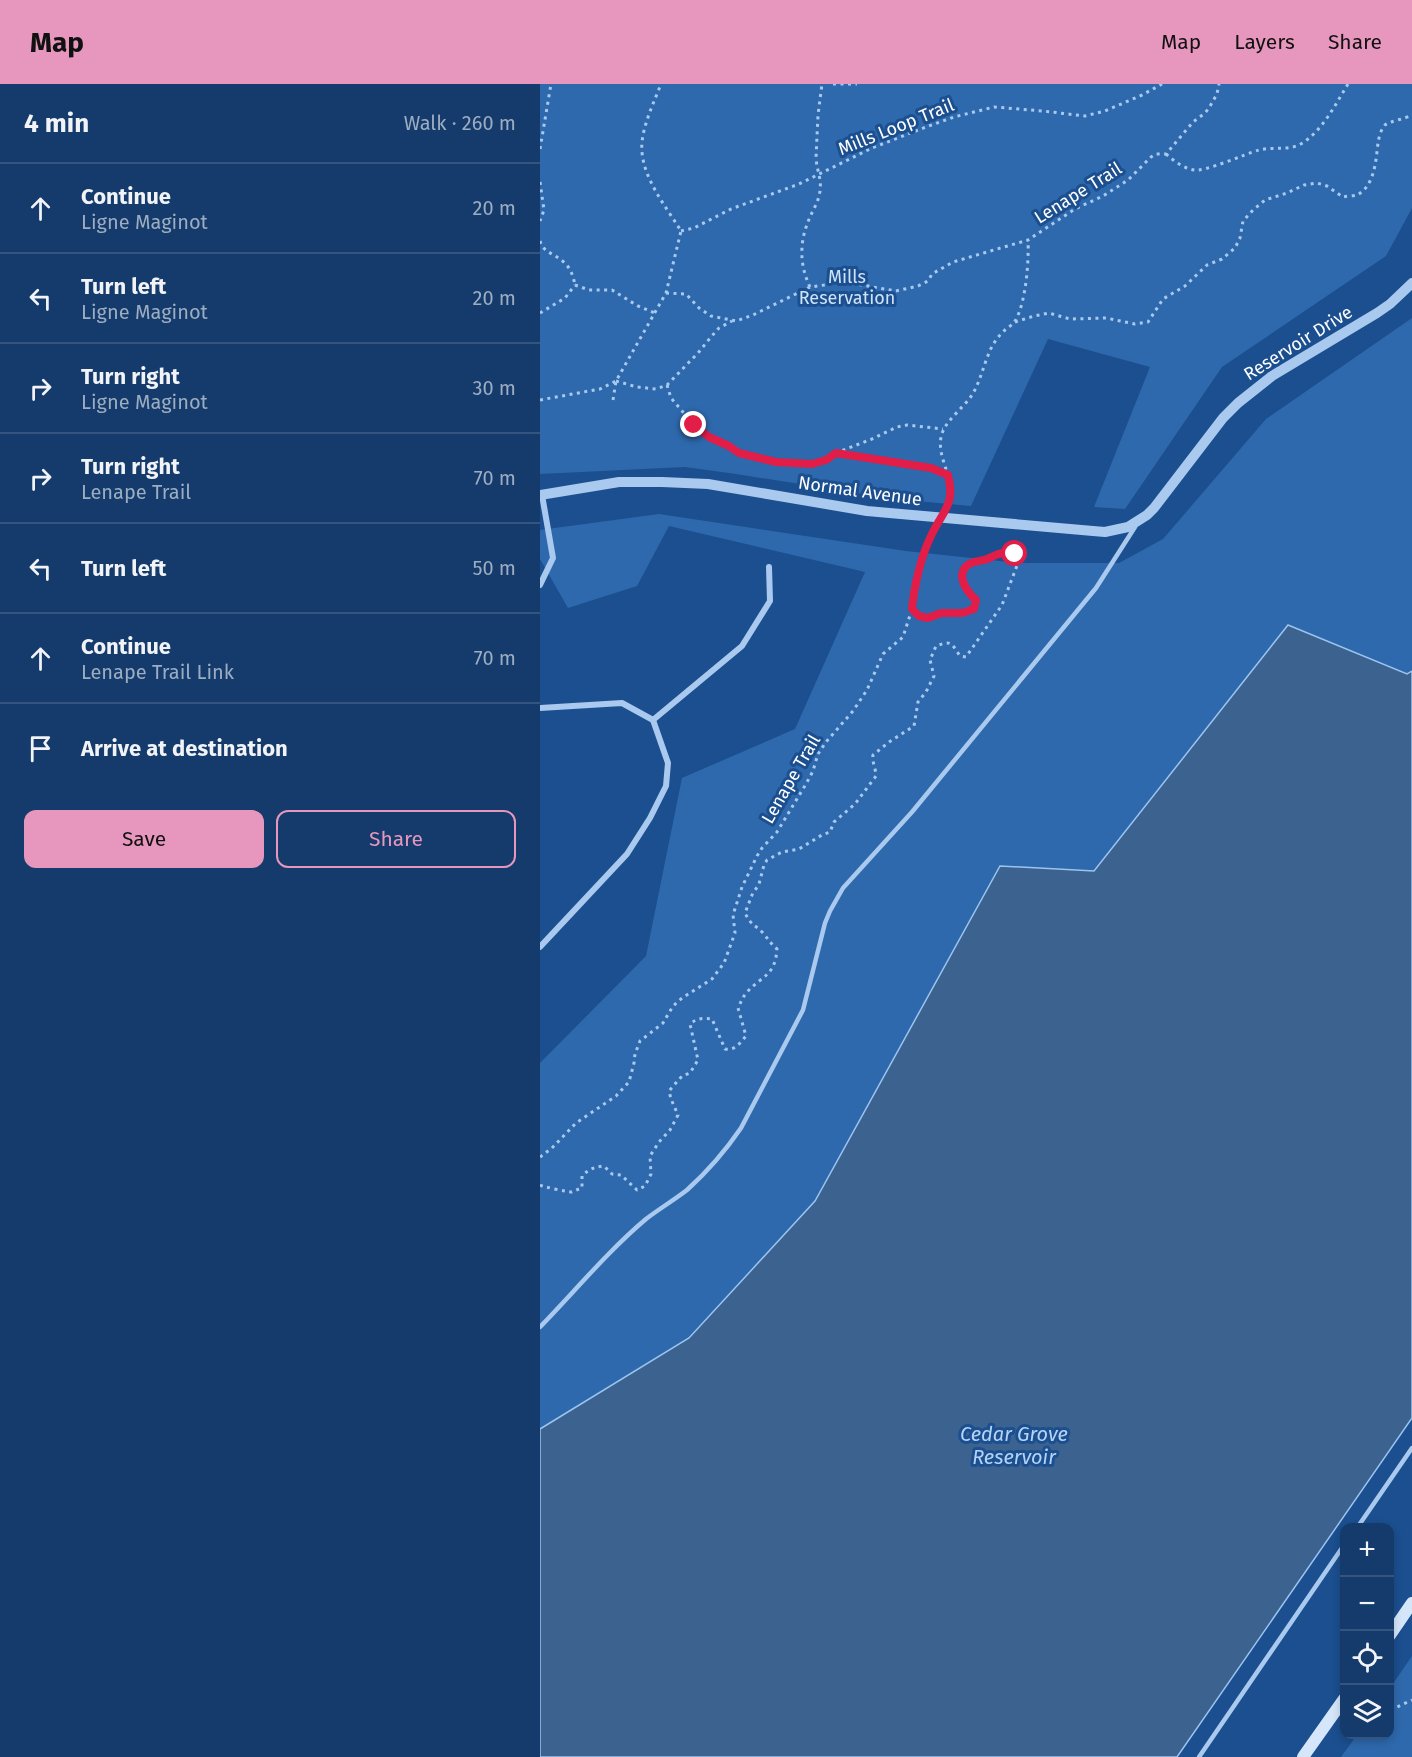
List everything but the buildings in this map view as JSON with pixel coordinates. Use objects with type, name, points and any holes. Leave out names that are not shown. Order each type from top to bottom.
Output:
[{"type":"main road","points":[[1392,1631],[1412,1603]]},
{"type":"main road","points":[[1303,1757],[1340,1705]]},
{"type":"street","name":"Reservoir Drive","points":[[1138,521],[1154,508],[1223,418],[1246,396],[1272,376],[1377,313],[1412,283]]},
{"type":"street","name":"Normal Avenue","points":[[541,495],[620,482],[708,484],[867,512],[1105,532],[1128,527],[1138,521]]},
{"type":"street","points":[[540,585],[553,558],[541,495]]},
{"type":"street","points":[[654,720],[742,646],[770,601],[769,567]]},
{"type":"street","points":[[540,708],[622,703],[654,720],[669,763],[666,786],[650,818],[627,854],[540,947]]},
{"type":"lane","points":[[540,1327],[612,1251],[647,1219],[686,1191],[730,1145],[803,1010],[825,923],[843,888],[912,812],[1096,588],[1138,521]]},
{"type":"lane","points":[[1360,1523],[1412,1448]]},
{"type":"lane","points":[[1199,1757],[1340,1551]]},
{"type":"path","points":[[540,149],[551,84]]},
{"type":"path","points":[[613,400],[616,381],[666,293],[681,231],[645,170],[642,154],[642,140],[660,84]]},
{"type":"path","points":[[810,287],[801,256],[807,223],[819,196],[820,174],[816,159],[822,84]]},
{"type":"path","points":[[833,84],[858,84]]},
{"type":"path","name":"Mills Loop Trail","points":[[681,231],[694,228],[731,209],[799,184],[872,148],[915,131],[985,109],[1002,107],[1085,116],[1106,111],[1162,84]]},
{"type":"path","name":"Lenape Trail","points":[[540,1157],[576,1124],[615,1096],[629,1082],[640,1041],[663,1023],[673,1006],[682,998],[712,979],[724,963],[735,933],[733,915],[742,887],[757,856],[777,832],[806,784],[818,754],[867,690],[883,654],[903,637],[912,609],[913,591],[931,535],[951,499],[951,487],[941,453],[940,441],[943,429],[963,408],[976,387],[989,352],[1002,332],[1014,322],[1025,283],[1029,255],[1028,240],[1075,209],[1103,196],[1128,180],[1156,154],[1166,154],[1193,122],[1209,108],[1217,94],[1219,84]]},
{"type":"path","points":[[1166,154],[1182,166],[1198,170],[1263,149],[1293,147],[1303,142],[1319,128],[1348,84]]},
{"type":"path","points":[[1014,322],[1049,313],[1070,319],[1106,318],[1135,324],[1148,322],[1163,299],[1185,286],[1207,265],[1222,259],[1235,248],[1240,238],[1243,221],[1265,200],[1304,185],[1317,183],[1343,197],[1358,194],[1373,176],[1379,137],[1384,126],[1412,115]]},
{"type":"path","points":[[540,182],[544,210],[540,221]]},
{"type":"path","points":[[540,400],[600,389],[616,381],[656,389],[667,385],[719,328],[753,315],[810,287],[839,283],[896,291],[905,290],[923,284],[932,274],[953,262],[1028,240]]},
{"type":"path","points":[[540,241],[544,249],[563,260],[571,271],[575,285]]},
{"type":"path","points":[[575,285],[589,290],[612,290],[638,306],[655,313]]},
{"type":"path","points":[[540,313],[565,298],[575,285]]},
{"type":"path","points":[[666,293],[686,294],[699,308],[711,316],[736,321]]},
{"type":"path","points":[[667,385],[671,398],[694,425],[709,437],[739,453],[776,462],[803,464],[826,460],[836,453],[897,427],[907,425],[943,429]]},
{"type":"path","points":[[836,453],[931,468],[948,475]]},
{"type":"path","points":[[540,1185],[571,1192],[582,1188],[582,1176],[591,1168],[604,1166],[612,1174],[621,1175],[637,1190],[645,1186],[651,1174],[651,1156],[678,1115],[669,1091],[682,1076],[690,1073],[698,1060],[690,1024],[701,1018],[712,1020],[725,1049],[736,1047],[747,1033],[738,1008],[742,999],[749,990],[765,978],[776,962],[777,949],[766,941],[763,934],[750,923],[745,913],[759,884],[764,865],[767,860],[782,852],[799,849],[830,832],[834,822],[855,804],[876,776],[873,755],[914,726],[918,702],[934,676],[930,660],[936,646],[947,642],[952,643],[960,656],[966,657],[1002,605],[1018,563],[1015,554],[1000,553],[970,564],[964,569],[963,585],[968,594],[976,600],[974,609],[962,613],[941,613],[928,618],[919,616],[912,609]]},
{"type":"path","points":[[1394,1707],[1412,1700]]},
{"type":"green space","name":"Mills Reservation","points":[[540,84],[1412,84],[1412,208],[1386,256],[1222,367],[1125,509],[1094,507],[1150,367],[1048,339],[971,506],[895,499],[685,467],[540,474]]},
{"type":"green space","points":[[1412,318],[1412,671],[1407,674],[1288,625],[1094,871],[1000,866],[815,1201],[689,1338],[540,1429],[540,1063],[646,956],[682,778],[795,729],[865,572],[669,526],[637,586],[568,608],[540,559],[540,530],[659,514],[906,551],[1018,563],[1119,563],[1163,539],[1266,419]]},
{"type":"green space","points":[[1412,1656],[1412,1757],[1341,1757],[1354,1739],[1394,1739],[1394,1682]]},
{"type":"water","name":"Cedar Grove Reservoir","points":[[1288,625],[1407,674],[1412,671],[1412,1418],[1177,1757],[540,1757],[540,1429],[689,1338],[815,1201],[1000,866],[1094,871]]},
{"type":"route","points":[[694,425],[709,437],[739,453],[776,462],[812,464],[826,460],[836,453],[931,468],[948,475],[951,499],[931,535],[913,591],[912,609],[919,616],[928,618],[941,613],[962,613],[974,609],[976,600],[968,594],[963,585],[964,569],[970,564],[1000,553],[1015,554]]}]
